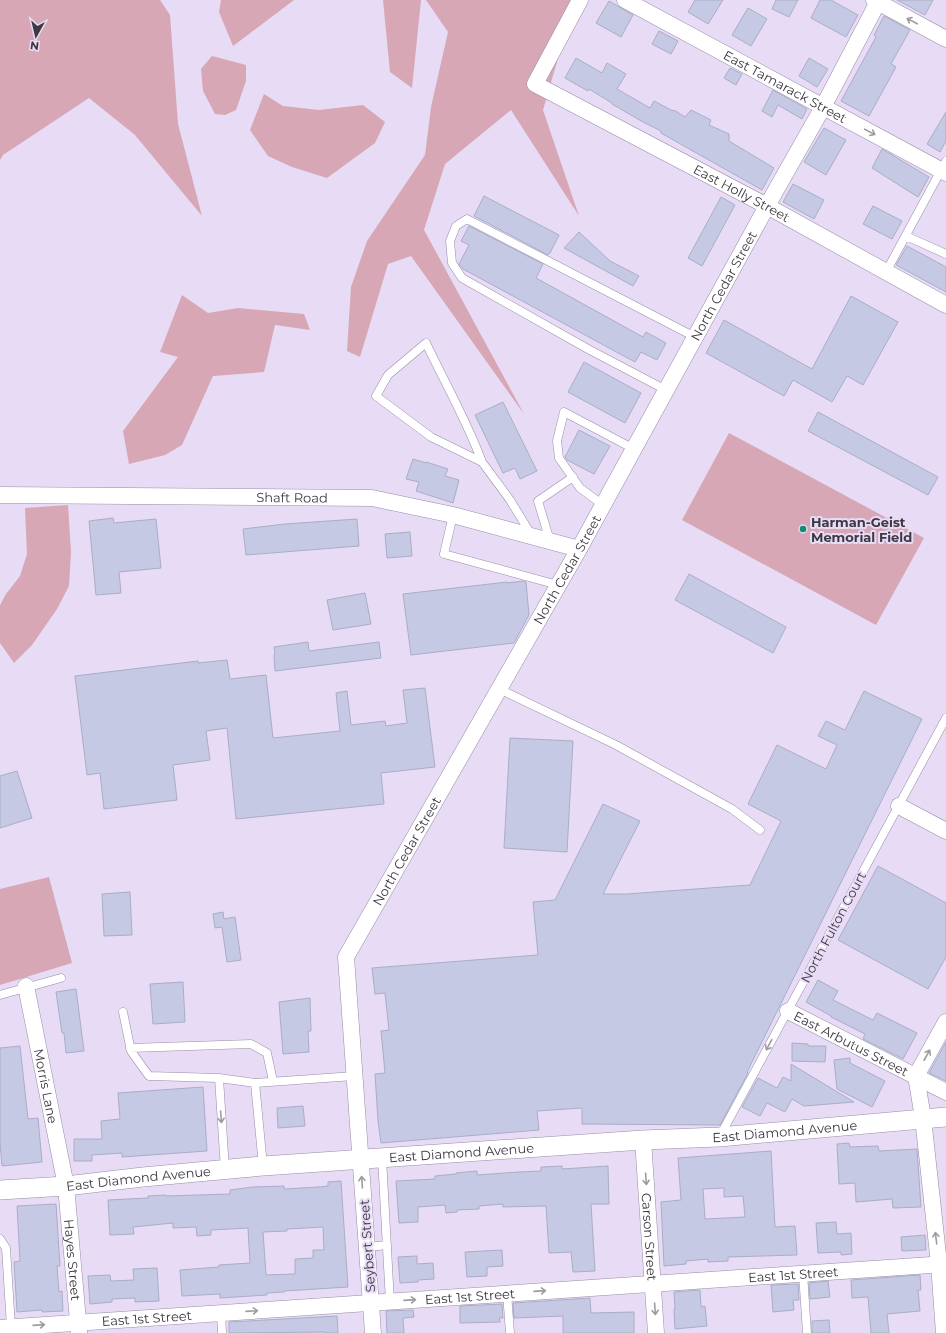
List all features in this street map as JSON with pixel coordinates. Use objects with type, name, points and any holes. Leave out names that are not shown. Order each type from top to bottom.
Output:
[{"type":"street","name":"East Holly Street","points":[[580,0],[535,84],[767,206],[946,305]]},
{"type":"street","name":"East Tamarack Street","points":[[625,0],[824,107],[944,168]]},
{"type":"street","name":"North Cedar Street","points":[[361,1160],[346,957],[579,549],[767,206],[824,107],[877,1]]},
{"type":"street","points":[[877,1],[946,39]]},
{"type":"street","name":"Shaft Road","points":[[0,494],[372,498],[453,515],[579,549]]},
{"type":"street","points":[[898,806],[946,831]]},
{"type":"street","name":"Morris Lane","points":[[26,986],[66,1186]]},
{"type":"street","name":"East Arbutus Street","points":[[788,1011],[946,1092]]},
{"type":"street","points":[[944,1333],[943,1264],[916,1076],[946,1022]]},
{"type":"street","name":"East Diamond Avenue","points":[[0,1190],[66,1186],[263,1166],[643,1140],[720,1137],[946,1116]]},
{"type":"street","name":"Carson Street","points":[[643,1140],[656,1333]]},
{"type":"street","name":"Seybert Street","points":[[361,1160],[373,1333]]},
{"type":"street","name":"Hayes Street","points":[[66,1186],[78,1328]]},
{"type":"street","name":"East 1st Street","points":[[5,1328],[78,1328],[221,1313],[943,1264]]},
{"type":"lane","points":[[886,272],[944,168]]},
{"type":"lane","points":[[666,390],[588,349],[462,278],[452,263],[450,241],[456,226],[467,218],[695,337]]},
{"type":"lane","points":[[906,236],[946,254]]},
{"type":"lane","points":[[482,462],[431,437],[376,396],[388,375],[426,344],[472,436],[482,462],[510,500],[533,537]]},
{"type":"lane","points":[[603,505],[580,488],[559,458],[557,441],[564,412],[634,449]]},
{"type":"lane","points":[[550,541],[538,501],[572,477]]},
{"type":"lane","points":[[453,515],[444,554],[558,585]]},
{"type":"lane","points":[[499,689],[616,745],[732,809],[760,830]]},
{"type":"lane","name":"North Fulton Court","points":[[720,1137],[946,718]]},
{"type":"lane","points":[[0,994],[61,978]]},
{"type":"lane","points":[[123,1012],[131,1051],[149,1076],[219,1078],[255,1082],[354,1076]]},
{"type":"lane","points":[[130,1048],[251,1044],[267,1053],[273,1081]]},
{"type":"lane","points":[[219,1078],[224,1170]]},
{"type":"lane","points":[[255,1082],[263,1166]]},
{"type":"lane","points":[[382,1158],[390,1302]]},
{"type":"lane","points":[[0,1239],[6,1248],[5,1328]]},
{"type":"lane","points":[[367,1247],[387,1246]]},
{"type":"lane","points":[[803,1273],[807,1333]]},
{"type":"lane","points":[[507,1294],[510,1333]]},
{"type":"lane","points":[[221,1313],[222,1333]]},
{"type":"shaded area","points":[[0,0],[160,0],[170,15],[178,124],[202,216],[135,135],[89,98],[3,155],[0,160]]},
{"type":"shaded area","points":[[221,0],[294,0],[233,46],[219,12]]},
{"type":"shaded area","points":[[383,0],[421,0],[412,88],[390,72]]},
{"type":"shaded area","points":[[426,0],[575,0],[543,110],[579,216],[511,110],[445,164],[424,230],[524,414],[411,256],[388,264],[360,357],[347,351],[351,287],[367,241],[425,155],[431,107],[448,32]]},
{"type":"shaded area","points":[[212,56],[246,65],[246,81],[236,110],[225,115],[215,114],[203,91],[201,69]]},
{"type":"shaded area","points":[[264,94],[283,106],[319,110],[363,105],[385,122],[375,143],[327,178],[292,167],[268,156],[250,130]]},
{"type":"shaded area","points":[[182,295],[208,313],[238,308],[304,314],[310,330],[275,325],[264,372],[213,376],[182,445],[165,455],[129,464],[123,431],[178,357],[160,352]]},
{"type":"shaded area","name":"Harman-Geist Memorial Field","points":[[729,433],[924,538],[876,625],[682,520]]},
{"type":"shaded area","points":[[68,505],[71,552],[69,586],[57,609],[32,645],[14,663],[0,643],[0,605],[6,594],[20,576],[27,554],[25,508]]},
{"type":"shaded area","points":[[49,877],[72,963],[0,985],[0,889]]},
{"type":"building","points":[[695,0],[723,0],[708,24],[688,12]]},
{"type":"building","points":[[776,0],[798,0],[789,17],[772,9]]},
{"type":"building","points":[[820,0],[831,0],[858,15],[846,37],[811,18]]},
{"type":"building","points":[[897,0],[933,0],[925,15]]},
{"type":"building","points":[[609,1],[633,15],[621,37],[596,23]]},
{"type":"building","points":[[748,8],[767,19],[751,46],[732,35]]},
{"type":"building","points":[[884,16],[910,30],[891,64],[896,67],[869,116],[841,101],[876,37],[874,35]]},
{"type":"building","points":[[659,31],[678,41],[671,54],[652,44]]},
{"type":"building","points":[[576,58],[602,73],[607,63],[626,74],[617,89],[650,108],[654,101],[685,117],[691,110],[711,120],[709,125],[729,134],[729,141],[774,168],[762,190],[661,133],[661,131],[612,104],[589,89],[588,91],[565,78]]},
{"type":"building","points":[[809,58],[828,69],[817,87],[799,76]]},
{"type":"building","points":[[730,68],[742,74],[736,85],[724,78]]},
{"type":"building","points":[[773,90],[807,109],[802,119],[778,105],[772,117],[762,111]]},
{"type":"building","points":[[946,112],[946,141],[940,152],[927,144]]},
{"type":"building","points":[[824,128],[846,140],[826,175],[804,162]]},
{"type":"building","points":[[882,149],[929,177],[918,197],[872,168]]},
{"type":"building","points":[[793,184],[824,200],[814,219],[783,202]]},
{"type":"building","points":[[484,196],[559,235],[550,253],[548,255],[474,216]]},
{"type":"building","points":[[721,197],[735,205],[702,266],[688,258]]},
{"type":"building","points":[[873,206],[902,221],[892,239],[863,224]]},
{"type":"building","points":[[469,226],[543,264],[536,278],[643,337],[646,332],[666,343],[657,360],[641,352],[635,362],[463,269],[459,264],[469,245],[461,241]]},
{"type":"building","points":[[579,232],[610,261],[639,276],[633,286],[564,248]]},
{"type":"building","points":[[907,246],[946,267],[946,292],[896,265]]},
{"type":"building","points":[[851,296],[898,322],[863,385],[847,376],[832,402],[793,380],[784,396],[706,353],[724,320],[812,369]]},
{"type":"building","points":[[584,362],[641,393],[625,423],[568,392]]},
{"type":"building","points":[[503,402],[537,471],[520,479],[515,468],[503,473],[475,415]]},
{"type":"building","points":[[818,412],[938,477],[928,495],[808,431]]},
{"type":"building","points":[[579,430],[610,446],[594,474],[567,460],[565,457]]},
{"type":"building","points":[[413,459],[448,469],[445,476],[459,480],[453,503],[416,491],[419,482],[406,479]]},
{"type":"building","points":[[113,518],[114,523],[156,519],[161,568],[119,572],[121,593],[96,595],[89,521]]},
{"type":"building","points":[[357,519],[359,546],[246,555],[243,529],[285,524]]},
{"type":"building","points":[[410,532],[412,556],[387,558],[385,534]]},
{"type":"building","points":[[689,574],[786,627],[773,653],[675,600]]},
{"type":"building","points":[[523,581],[526,582],[529,615],[514,643],[411,655],[403,594]]},
{"type":"building","points":[[365,593],[371,624],[333,630],[327,600]]},
{"type":"building","points":[[308,642],[309,651],[379,642],[381,658],[275,671],[274,647]]},
{"type":"building","points":[[227,660],[230,679],[266,675],[273,738],[340,731],[336,693],[347,691],[351,725],[385,721],[386,726],[407,723],[403,690],[425,688],[435,767],[381,773],[384,804],[236,819],[227,728],[206,731],[210,760],[173,765],[177,800],[104,809],[100,773],[87,775],[75,676],[198,661],[198,663]]},
{"type":"building","points":[[864,691],[922,719],[747,1072],[748,1073],[720,1125],[582,1124],[582,1108],[537,1111],[539,1130],[381,1143],[375,1074],[385,1073],[381,1031],[389,1030],[385,993],[375,994],[372,968],[538,955],[533,902],[555,900],[603,804],[640,821],[603,894],[627,894],[750,885],[781,821],[748,804],[777,745],[826,769],[837,745],[818,736],[826,721],[845,730]]},
{"type":"building","points":[[510,738],[573,741],[567,852],[504,848]]},
{"type":"building","points":[[17,771],[32,818],[0,828],[0,776]]},
{"type":"building","points":[[878,866],[946,903],[946,957],[928,989],[838,940]]},
{"type":"building","points":[[130,892],[132,935],[104,936],[102,894]]},
{"type":"building","points":[[223,912],[224,919],[235,917],[241,960],[227,962],[222,927],[215,928],[213,914]]},
{"type":"building","points":[[818,980],[838,991],[833,1000],[873,1020],[877,1013],[917,1033],[903,1059],[863,1039],[865,1034],[831,1017],[806,1002]]},
{"type":"building","points":[[183,982],[185,1022],[153,1024],[150,984]]},
{"type":"building","points":[[76,989],[84,1051],[66,1053],[64,1033],[62,1033],[56,992]]},
{"type":"building","points":[[310,998],[311,1031],[308,1031],[309,1052],[283,1054],[279,1002]]},
{"type":"building","points":[[946,1042],[946,1081],[929,1073]]},
{"type":"building","points":[[792,1043],[808,1044],[808,1046],[826,1046],[825,1062],[792,1061]]},
{"type":"building","points":[[20,1046],[28,1119],[38,1118],[42,1162],[2,1166],[0,1143],[0,1048]]},
{"type":"building","points":[[850,1058],[850,1063],[885,1081],[872,1107],[837,1089],[834,1060]]},
{"type":"building","points":[[791,1064],[854,1102],[804,1106],[792,1099],[785,1112],[767,1103],[760,1116],[742,1107],[758,1078],[777,1088],[783,1077],[791,1081]]},
{"type":"building","points":[[203,1087],[207,1151],[122,1157],[122,1153],[92,1155],[92,1161],[74,1161],[74,1139],[102,1139],[101,1121],[120,1119],[118,1093]]},
{"type":"building","points":[[303,1106],[305,1126],[278,1128],[277,1108]]},
{"type":"building","points":[[849,1143],[850,1147],[878,1146],[879,1151],[917,1149],[921,1207],[893,1208],[892,1199],[856,1202],[855,1183],[839,1184],[837,1144]]},
{"type":"building","points":[[771,1151],[775,1227],[795,1226],[797,1255],[728,1257],[728,1261],[708,1262],[708,1259],[686,1261],[686,1264],[664,1266],[661,1202],[681,1200],[678,1158]],"holes":[[[724,1188],[724,1197],[743,1196],[745,1217],[705,1219],[703,1189]]]},
{"type":"building","points":[[562,1166],[562,1169],[608,1166],[609,1204],[591,1204],[595,1271],[573,1272],[571,1252],[549,1253],[546,1206],[503,1207],[503,1204],[479,1206],[479,1209],[457,1210],[457,1212],[446,1213],[445,1205],[418,1207],[418,1222],[399,1223],[396,1181],[435,1179],[435,1176],[477,1171],[477,1175],[541,1171],[541,1167]]},
{"type":"building","points":[[341,1181],[348,1287],[284,1291],[267,1293],[267,1295],[220,1298],[220,1294],[182,1296],[180,1270],[250,1263],[248,1228],[211,1230],[211,1235],[197,1236],[196,1227],[173,1228],[173,1223],[133,1227],[134,1234],[110,1235],[108,1200],[148,1198],[148,1196],[166,1195],[230,1194],[230,1190],[253,1187],[284,1186],[284,1189],[319,1187],[328,1186],[328,1182]],"holes":[[[323,1227],[324,1250],[313,1250],[313,1258],[295,1259],[295,1274],[266,1275],[263,1232]]]},
{"type":"building","points":[[56,1204],[60,1266],[57,1266],[59,1292],[62,1291],[63,1311],[42,1312],[42,1310],[17,1312],[14,1262],[20,1261],[17,1206]]},
{"type":"building","points":[[836,1222],[837,1234],[851,1233],[852,1254],[841,1255],[841,1252],[818,1253],[816,1223]]},
{"type":"building","points":[[925,1235],[926,1250],[902,1251],[901,1237]]},
{"type":"building","points":[[502,1250],[503,1266],[487,1267],[487,1276],[467,1277],[465,1252]]},
{"type":"building","points":[[417,1256],[417,1264],[433,1263],[434,1279],[400,1283],[398,1257]]},
{"type":"building","points":[[157,1268],[159,1301],[135,1302],[135,1298],[112,1299],[112,1302],[90,1304],[88,1276],[110,1275],[111,1281],[134,1280],[133,1269]]},
{"type":"building","points":[[920,1275],[921,1290],[918,1290],[920,1311],[887,1314],[889,1333],[871,1333],[868,1297],[852,1298],[851,1280]]},
{"type":"building","points":[[828,1281],[830,1297],[810,1299],[809,1283]]},
{"type":"building","points":[[798,1284],[799,1300],[793,1300],[794,1310],[773,1312],[771,1285]]},
{"type":"building","points":[[700,1290],[701,1307],[705,1306],[707,1326],[675,1329],[674,1292]]},
{"type":"building","points":[[590,1298],[591,1313],[634,1312],[634,1333],[563,1333],[563,1316],[514,1318],[513,1303]]},
{"type":"building","points":[[502,1304],[503,1318],[499,1318],[500,1322],[460,1323],[460,1306]]},
{"type":"building","points":[[413,1310],[414,1317],[403,1318],[404,1333],[387,1333],[386,1311]]},
{"type":"building","points":[[337,1316],[338,1333],[229,1333],[229,1322]]},
{"type":"building","points":[[829,1320],[830,1333],[812,1333],[812,1321]]},
{"type":"place","name":"Harman-Geist Memorial Field","points":[[803,529]]}]
